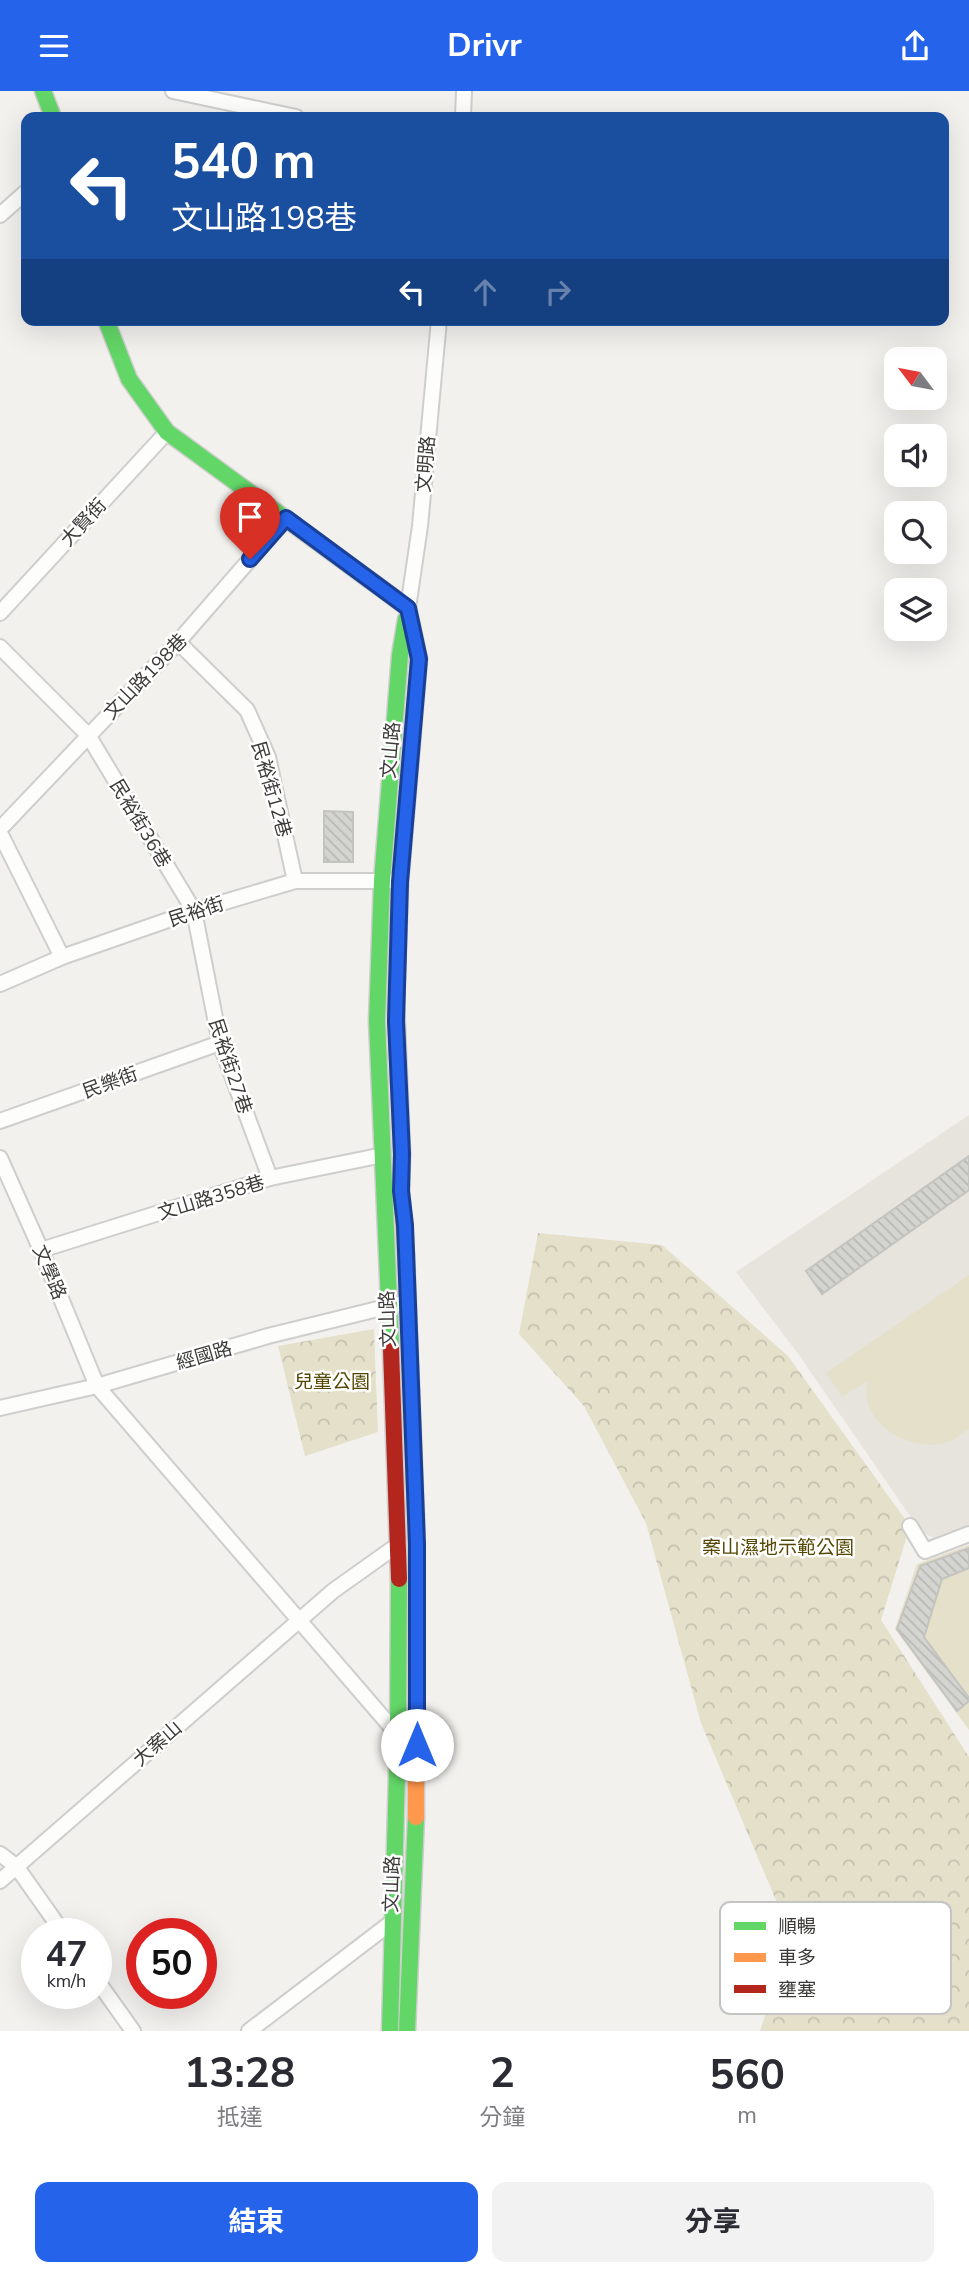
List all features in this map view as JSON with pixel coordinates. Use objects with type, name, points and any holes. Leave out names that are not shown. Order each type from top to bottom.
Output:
[{"type":"main road","points":[[43,91],[51,112]]},
{"type":"main road","points":[[108,326],[129,379],[167,432],[408,608]]},
{"type":"main road","name":"文山路","points":[[390,2031],[398,1735],[399,1544],[377,1021],[382,881],[400,655],[408,608]]},
{"type":"main road","name":"文山路","points":[[407,2031],[417,1745],[417,1544],[396,1021],[400,882],[419,659],[408,608]]},
{"type":"main road","points":[[399,1544],[417,1544]]},
{"type":"main road","points":[[394,1862],[413,1860]]},
{"type":"street","points":[[173,91],[272,112]]},
{"type":"street","points":[[463,112],[464,91]]},
{"type":"street","points":[[0,215],[21,196]]},
{"type":"street","name":"文明路","points":[[408,608],[420,526],[438,326]]},
{"type":"street","name":"大賢街","points":[[0,613],[167,432]]},
{"type":"street","name":"文山路198巷","points":[[62,957],[0,831],[178,642],[286,518]]},
{"type":"street","name":"民裕街12巷","points":[[178,642],[247,710],[268,757],[295,881]]},
{"type":"street","name":"民裕街36巷","points":[[0,647],[88,735],[194,911]]},
{"type":"street","name":"民裕街","points":[[0,984],[62,957],[194,911],[295,881],[400,882]]},
{"type":"street","name":"民裕街27巷","points":[[194,911],[220,1044],[270,1178]]},
{"type":"street","name":"民樂街","points":[[0,1121],[220,1044]]},
{"type":"street","name":"文山路358巷","points":[[41,1250],[270,1178],[383,1155]]},
{"type":"street","name":"文學路","points":[[0,1158],[97,1386]]},
{"type":"street","name":"經國路","points":[[0,1408],[97,1386],[390,1304],[408,1303]]},
{"type":"street","points":[[97,1386],[398,1735]]},
{"type":"street","points":[[910,1526],[925,1551],[969,1534]]},
{"type":"street","name":"大案山","points":[[0,1881],[333,1591],[399,1544]]},
{"type":"street","points":[[0,1854],[16,1866],[53,1918]]},
{"type":"street","points":[[249,2031],[392,1922]]},
{"type":"street","points":[[112,2001],[133,2031]]},
{"type":"shaded area","points":[[969,1115],[969,1525],[934,1538],[921,1532],[799,1355],[736,1272]]},
{"type":"green space","name":"案山濕地示範公園","points":[[538,1233],[662,1245],[788,1356],[910,1526],[881,1620],[969,1757],[969,2031],[760,2031],[765,2014],[951,2014],[951,1902],[777,1902],[701,1723],[646,1523],[584,1406],[519,1334]]},
{"type":"green space","points":[[969,1275],[969,1429],[944,1443],[929,1445],[907,1441],[887,1430],[872,1413],[867,1400],[867,1381],[842,1397],[826,1373]]},
{"type":"green space","name":"兒童公園","points":[[374,1329],[378,1432],[305,1456],[278,1346]]},
{"type":"green space","points":[[969,1545],[969,1730],[895,1629],[917,1564]]},
{"type":"building","points":[[324,811],[353,812],[353,862],[324,862]]},
{"type":"building","points":[[969,1156],[969,1190],[822,1294],[806,1271]]},
{"type":"building","points":[[969,1548],[969,1568],[942,1579],[924,1637],[969,1698],[957,1711],[897,1629],[920,1566]]},
{"type":"traffic: fast","points":[[43,91],[51,112]]},
{"type":"traffic: fast","points":[[108,326],[129,379],[167,432],[408,608],[419,659],[400,882],[396,1004]]},
{"type":"traffic: fast","points":[[391,1349],[377,1021],[382,881],[400,655],[406,619]]},
{"type":"traffic: fast","points":[[390,2031],[398,1735],[399,1579]]},
{"type":"traffic: fast","points":[[407,2031],[416,1817]]},
{"type":"traffic: slow","points":[[396,1004],[401,1191],[406,1254]]},
{"type":"traffic: slow","points":[[416,1520],[416,1817]]},
{"type":"traffic: jam","points":[[406,1254],[416,1520]]},
{"type":"traffic: jam","points":[[391,1349],[399,1579]]},
{"type":"route","points":[[250,559],[286,518],[408,608],[419,659],[400,882],[396,1021],[417,1544],[417,1745]]}]
